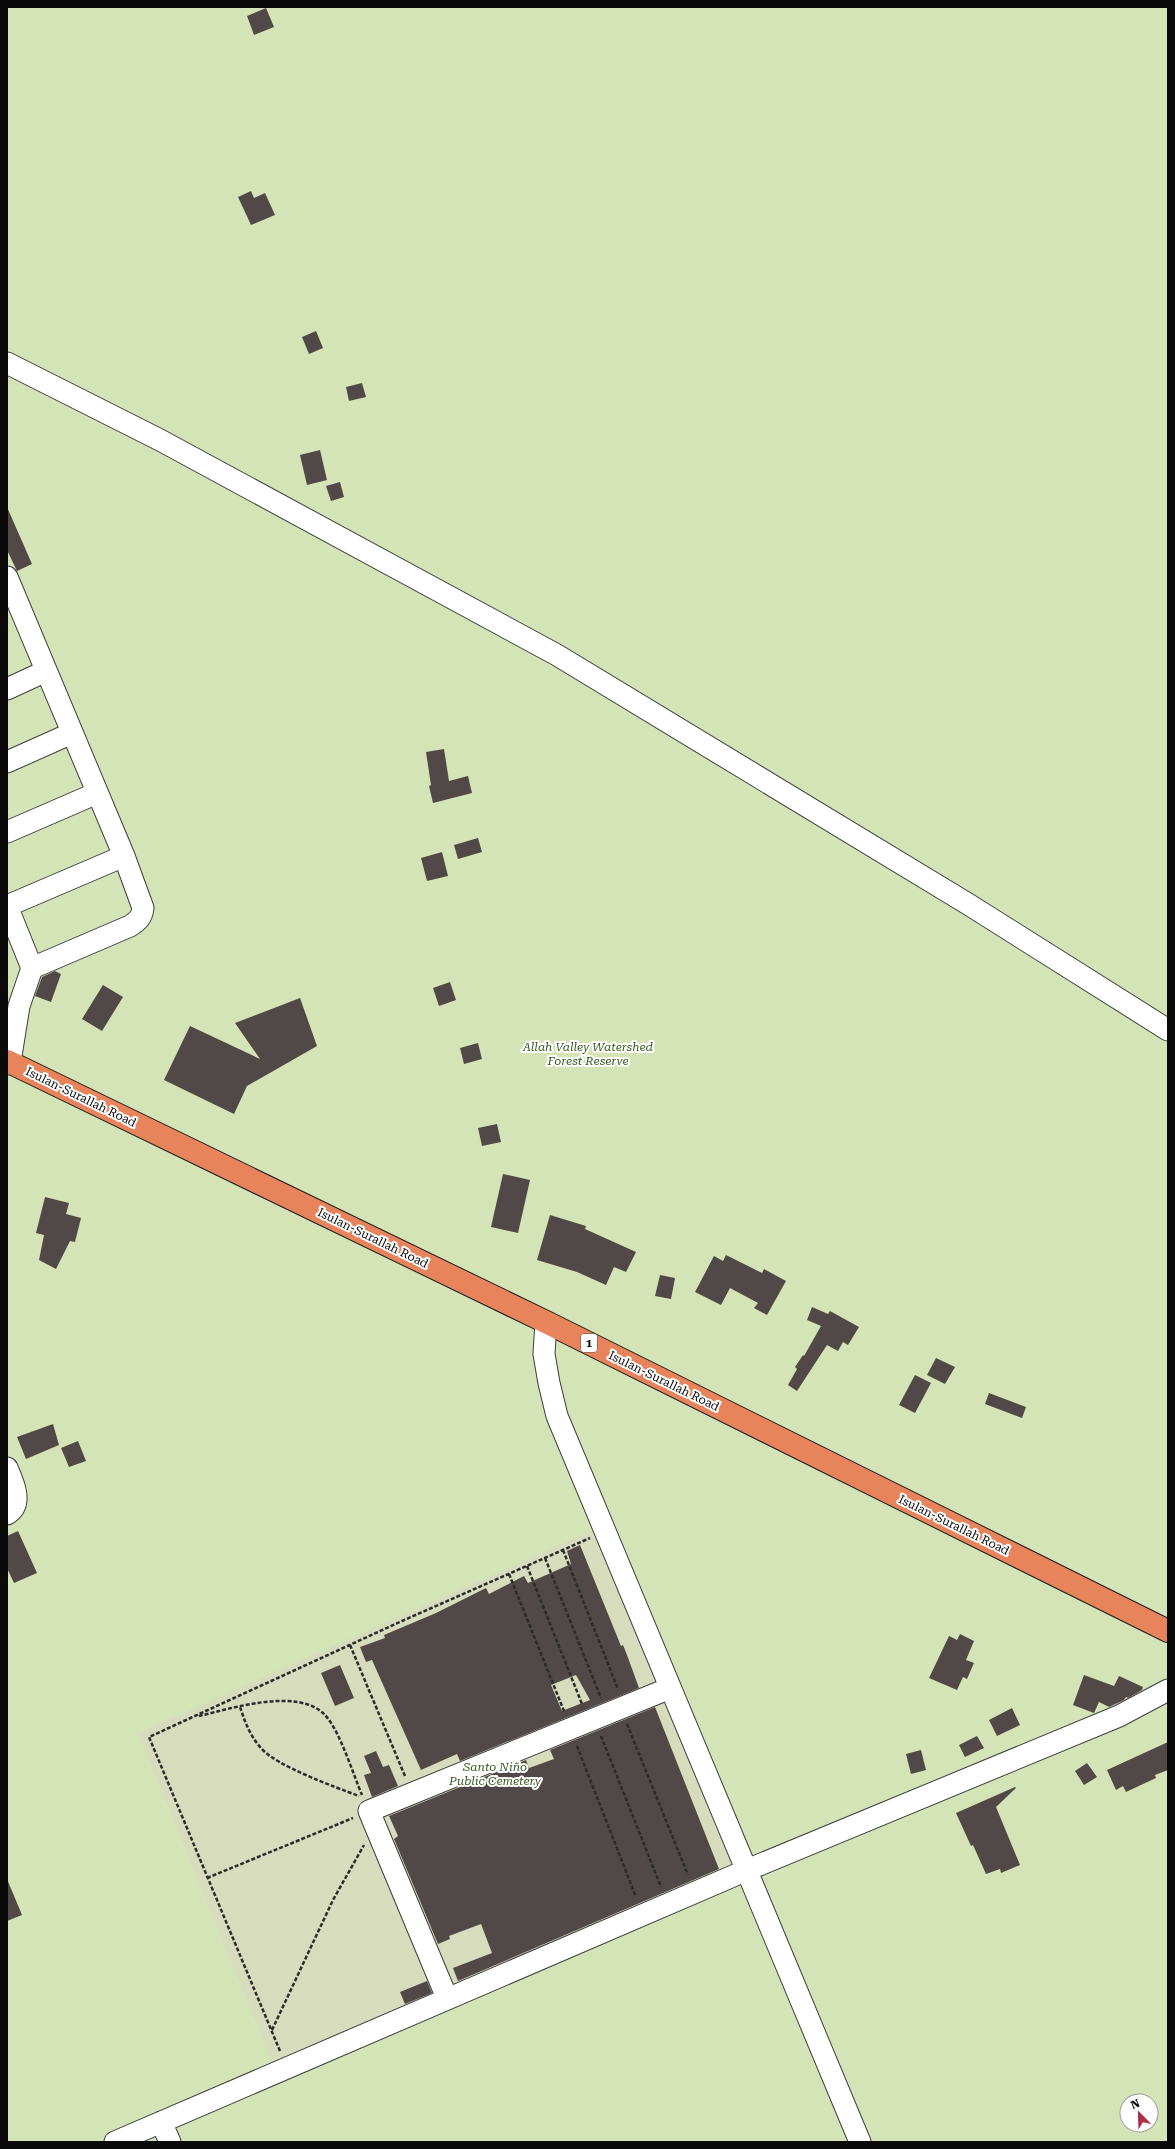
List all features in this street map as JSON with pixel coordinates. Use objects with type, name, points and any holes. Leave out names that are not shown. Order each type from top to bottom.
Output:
[{"type":"highway","name":"Isulan-Surallah Road","points":[[8,1062],[546,1322],[1168,1631]]},
{"type":"street","points":[[7,363],[160,440],[557,656],[968,904],[1168,1030]]},
{"type":"street","points":[[7,577],[14,614],[46,671],[124,856],[143,908],[142,915],[137,922],[32,968]]},
{"type":"street","points":[[7,689],[46,671]]},
{"type":"street","points":[[7,762],[72,733]]},
{"type":"street","points":[[7,832],[97,793]]},
{"type":"street","points":[[8,1062],[18,1006],[32,968],[7,906],[124,856]]},
{"type":"street","points":[[546,1322],[544,1354],[557,1416],[604,1532],[860,2142]]},
{"type":"street","points":[[7,1468],[14,1485],[16,1502],[11,1512],[7,1514]]},
{"type":"street","points":[[447,1998],[372,1818],[412,1793],[670,1688]]},
{"type":"street","points":[[115,2142],[695,1892],[1119,1716],[1168,1690]]},
{"type":"street","points":[[161,2122],[170,2142]]},
{"type":"path","points":[[287,2068],[149,1737],[350,1645],[604,1532]]},
{"type":"path","points":[[563,1550],[601,1716],[643,1915]]},
{"type":"path","points":[[545,1558],[668,1904]]},
{"type":"path","points":[[527,1566],[601,1716],[695,1892]]},
{"type":"path","points":[[509,1574],[601,1716]]},
{"type":"path","points":[[350,1645],[412,1793]]},
{"type":"path","points":[[193,1717],[240,1707],[286,1701],[316,1708],[326,1716],[336,1733],[364,1798],[330,1786],[273,1759],[261,1748],[250,1733],[240,1707]]},
{"type":"path","points":[[207,1878],[372,1818]]},
{"type":"path","points":[[271,2031],[372,1818]]},
{"type":"green space","name":"Allah Valley Watershed Forest Reserve","points":[[7,7],[1168,7],[1168,2142],[7,2142]]},
{"type":"green space","name":"Santo Niño Public Cemetery","points":[[595,1529],[739,1869],[274,2067],[138,1733]]},
{"type":"building","points":[[266,8],[274,27],[254,35],[247,16]]},
{"type":"building","points":[[251,191],[254,198],[265,193],[275,215],[251,225],[238,197]]},
{"type":"building","points":[[316,331],[323,348],[309,354],[302,337]]},
{"type":"building","points":[[362,383],[366,397],[349,401],[346,387]]},
{"type":"building","points":[[320,450],[327,480],[307,485],[300,455]]},
{"type":"building","points":[[340,482],[344,497],[331,501],[326,486]]},
{"type":"building","points":[[7,507],[32,564],[17,571],[7,550]]},
{"type":"building","points":[[444,749],[449,781],[468,776],[472,793],[433,803],[429,786],[431,785],[426,752]]},
{"type":"building","points":[[478,838],[482,852],[458,859],[454,845]]},
{"type":"building","points":[[442,852],[448,876],[427,881],[421,858]]},
{"type":"building","points":[[55,971],[61,974],[51,1002],[35,996],[42,977]]},
{"type":"building","points":[[450,982],[456,1000],[439,1006],[433,988]]},
{"type":"building","points":[[103,985],[123,997],[102,1031],[82,1019]]},
{"type":"building","points":[[300,998],[317,1046],[247,1086],[234,1114],[164,1080],[190,1026],[260,1059],[235,1023]]},
{"type":"building","points":[[478,1043],[482,1059],[464,1064],[460,1048]]},
{"type":"building","points":[[497,1124],[501,1142],[482,1146],[478,1128]]},
{"type":"building","points":[[503,1174],[530,1180],[518,1233],[491,1227]]},
{"type":"building","points":[[45,1197],[69,1203],[66,1214],[81,1218],[75,1242],[70,1241],[56,1269],[39,1260],[44,1235],[36,1233]]},
{"type":"building","points":[[550,1215],[586,1226],[585,1229],[636,1252],[626,1272],[614,1267],[606,1285],[577,1272],[537,1260]]},
{"type":"building","points":[[726,1255],[762,1273],[764,1269],[786,1281],[767,1315],[754,1308],[758,1303],[730,1288],[721,1305],[695,1292],[714,1256],[723,1261]]},
{"type":"building","points":[[660,1275],[675,1278],[671,1299],[655,1296]]},
{"type":"building","points":[[812,1307],[828,1314],[830,1311],[859,1327],[848,1345],[843,1342],[838,1351],[827,1345],[797,1391],[788,1385],[797,1369],[795,1367],[803,1355],[804,1356],[821,1326],[807,1320]]},
{"type":"building","points":[[936,1358],[955,1367],[945,1384],[927,1375]]},
{"type":"building","points":[[915,1375],[931,1383],[915,1413],[899,1405]]},
{"type":"building","points":[[989,1393],[1026,1407],[1022,1418],[985,1404]]},
{"type":"building","points":[[53,1424],[59,1445],[26,1459],[17,1437]]},
{"type":"building","points":[[78,1441],[86,1461],[69,1467],[61,1448]]},
{"type":"building","points":[[18,1531],[37,1573],[14,1583],[7,1568],[7,1536]]},
{"type":"building","points":[[580,1545],[621,1646],[623,1645],[639,1688],[460,1761],[457,1754],[421,1770],[372,1660],[366,1662],[360,1647],[385,1638],[384,1635],[436,1613],[486,1588],[489,1594],[524,1576],[528,1583],[571,1564],[567,1551]],"holes":[[[576,1675],[590,1700],[562,1711],[551,1685]]]},
{"type":"building","points":[[960,1634],[974,1641],[966,1660],[974,1663],[967,1679],[963,1677],[957,1690],[929,1678],[949,1636],[957,1640]]},
{"type":"building","points":[[340,1665],[354,1698],[335,1706],[321,1673]]},
{"type":"building","points":[[1084,1675],[1114,1686],[1119,1676],[1143,1687],[1142,1690],[1109,1707],[1099,1702],[1094,1713],[1073,1705]]},
{"type":"building","points":[[655,1707],[719,1869],[458,1981],[453,1968],[492,1953],[481,1924],[449,1936],[450,1939],[438,1944],[394,1839],[398,1836],[389,1816],[526,1760],[529,1768],[554,1759],[550,1750]]},
{"type":"building","points":[[1012,1708],[1020,1725],[997,1736],[989,1720]]},
{"type":"building","points":[[977,1736],[984,1748],[965,1757],[959,1745]]},
{"type":"building","points":[[1168,1742],[1168,1770],[1155,1775],[1156,1778],[1126,1792],[1123,1786],[1116,1790],[1107,1770]]},
{"type":"building","points":[[921,1750],[926,1770],[911,1774],[906,1754]]},
{"type":"building","points":[[376,1751],[383,1767],[389,1765],[398,1786],[372,1797],[364,1775],[371,1773],[364,1756]]},
{"type":"building","points":[[1087,1763],[1097,1777],[1084,1785],[1075,1771]]},
{"type":"building","points":[[1015,1787],[1016,1788],[996,1807],[1020,1865],[1001,1873],[1000,1869],[986,1874],[956,1813]]},
{"type":"building","points":[[7,1879],[22,1915],[7,1921]]},
{"type":"building","points":[[427,1981],[432,1993],[405,2004],[400,1992]]}]
